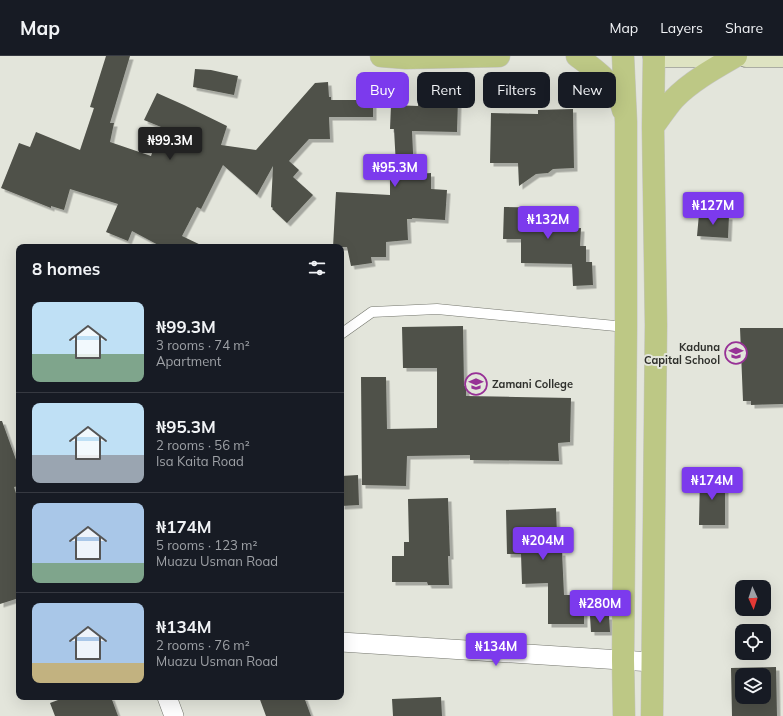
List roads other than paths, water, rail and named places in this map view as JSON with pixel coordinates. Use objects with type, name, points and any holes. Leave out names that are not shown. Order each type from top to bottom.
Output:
[{"type":"main road","points":[[381,56],[406,58],[499,56]]},
{"type":"main road","points":[[577,56],[609,83],[619,99],[626,122]]},
{"type":"main road","points":[[623,56],[626,122],[624,716]]},
{"type":"main road","points":[[646,56],[709,56]]},
{"type":"main road","points":[[652,716],[656,325],[653,127],[654,56]]},
{"type":"main road","points":[[653,127],[674,99],[710,71],[736,56]]},
{"type":"main road","points":[[746,56],[783,56]]},
{"type":"street","points":[[344,642],[652,662]]},
{"type":"street","points":[[168,700],[174,716]]},
{"type":"lane","points":[[344,332],[372,312],[437,309],[626,327]]},
{"type":"place","name":"Kaduna Capital School","points":[[736,353]]},
{"type":"place","name":"Zamani College","points":[[476,384]]}]
